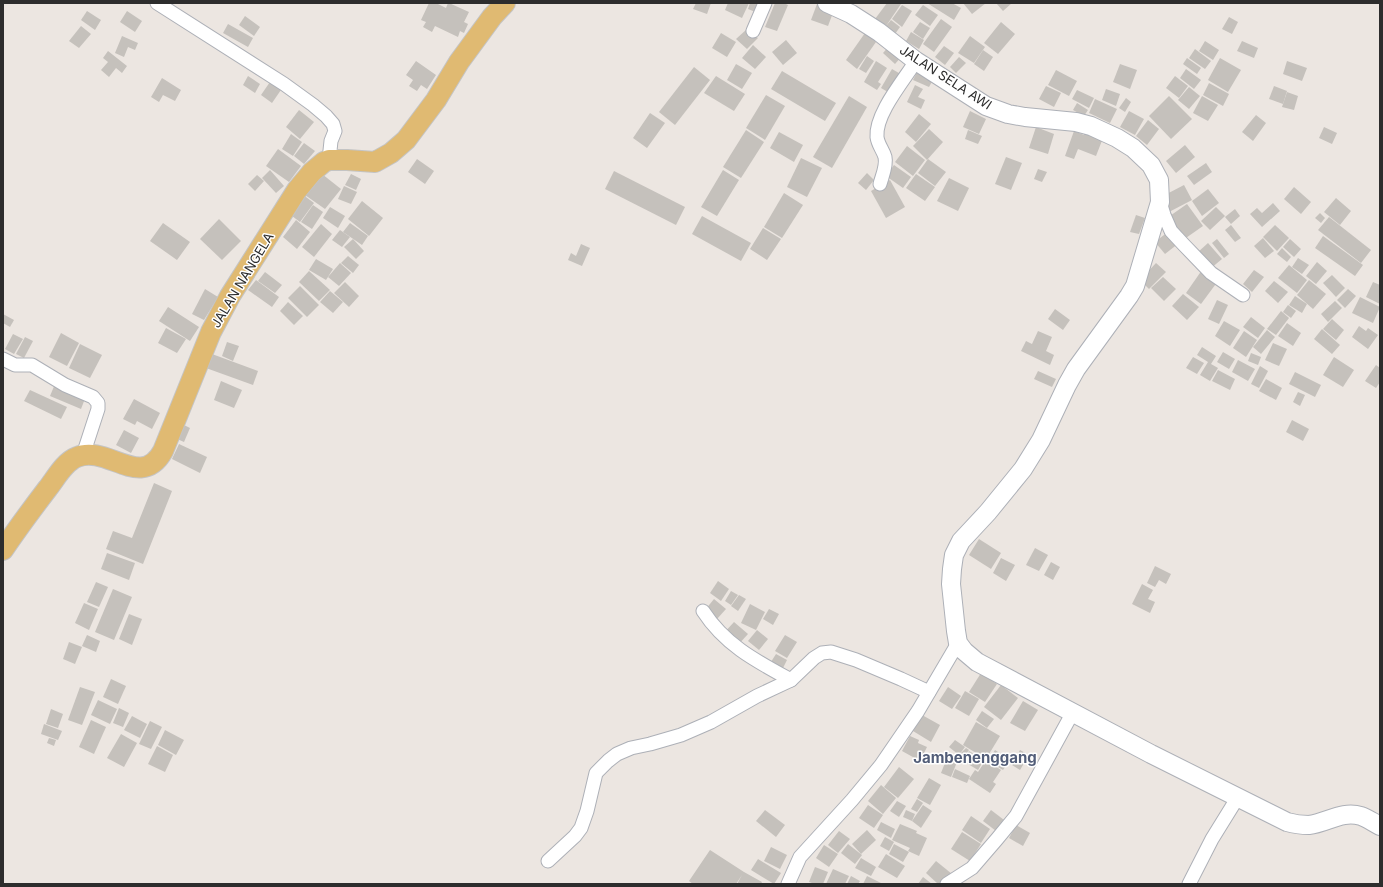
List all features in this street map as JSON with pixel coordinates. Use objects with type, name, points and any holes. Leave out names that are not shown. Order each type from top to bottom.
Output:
[{"type":"main road","points":[[329,160],[375,162],[391,153],[406,140],[492,17],[505,3]]},
{"type":"main road","name":"JALAN NANGELA","points":[[83,455],[100,456],[136,468],[149,466],[159,458],[164,451],[204,348],[230,296],[297,190],[319,165],[329,160]]},
{"type":"main road","points":[[3,550],[21,523],[64,468],[73,459],[83,455]]},
{"type":"street","points":[[157,3],[279,80],[314,105],[333,124],[335,131],[331,141],[329,160]]},
{"type":"street","points":[[753,31],[765,3]]},
{"type":"street","name":"JALAN SELA AWI","points":[[827,3],[851,14],[879,32],[916,60],[986,106],[1014,115],[1084,124],[1117,138],[1133,148],[1151,165],[1159,180],[1160,202],[1134,286],[1129,296],[1076,369],[1041,440],[1023,469],[988,512],[960,541],[954,555],[951,584],[958,643]]},
{"type":"street","points":[[880,184],[885,166],[885,158],[878,142],[877,126],[882,113],[916,60]]},
{"type":"street","points":[[1160,202],[1171,231],[1211,273],[1243,295]]},
{"type":"street","points":[[3,359],[15,365],[32,365],[65,385],[93,397],[98,403],[98,409],[83,455]]},
{"type":"street","points":[[704,611],[710,622],[722,635],[748,657],[791,680]]},
{"type":"street","points":[[788,884],[800,857],[852,800],[881,765],[929,692],[958,643],[964,651],[977,662],[1152,754],[1287,822],[1310,825],[1338,816],[1350,814],[1362,816],[1380,826]]},
{"type":"street","points":[[548,861],[576,836],[581,828],[596,773],[617,754],[631,748],[680,735],[711,722],[757,696],[791,680],[814,658],[822,653],[826,652],[856,660],[929,692]]},
{"type":"street","points":[[947,884],[972,868],[1016,816],[1073,712]]},
{"type":"street","points":[[1188,884],[1212,839],[1238,797]]},
{"type":"building","points":[[429,3],[436,3],[446,8],[449,3],[469,12],[464,22],[468,24],[464,33],[460,31],[458,37],[435,26],[432,32],[423,27],[426,22],[421,20]]},
{"type":"building","points":[[696,3],[711,3],[707,14],[693,9]]},
{"type":"building","points":[[728,3],[749,3],[742,18],[725,10]]},
{"type":"building","points":[[750,3],[763,3],[758,13],[748,9]]},
{"type":"building","points":[[775,3],[784,3],[788,5],[777,31],[765,27]]},
{"type":"building","points":[[887,3],[901,4],[886,26],[875,19]]},
{"type":"building","points":[[927,3],[952,3],[961,8],[954,20]]},
{"type":"building","points":[[963,3],[986,3],[972,14]]},
{"type":"building","points":[[996,3],[1012,3],[1003,11]]},
{"type":"building","points":[[817,4],[834,10],[828,26],[811,20]]},
{"type":"building","points":[[902,5],[912,11],[902,27],[892,19]]},
{"type":"building","points":[[923,5],[938,15],[930,26],[915,15]]},
{"type":"building","points":[[87,11],[101,20],[95,30],[81,20]]},
{"type":"building","points":[[127,11],[142,21],[135,32],[120,22]]},
{"type":"building","points":[[245,16],[260,27],[254,36],[239,25]]},
{"type":"building","points":[[1229,17],[1238,22],[1232,34],[1222,29]]},
{"type":"building","points":[[941,19],[952,27],[934,52],[923,44]]},
{"type":"building","points":[[891,20],[900,27],[895,34],[885,27]]},
{"type":"building","points":[[920,22],[930,28],[923,39],[913,32]]},
{"type":"building","points":[[1001,22],[1015,34],[998,54],[984,43]]},
{"type":"building","points":[[228,24],[253,38],[248,47],[223,33]]},
{"type":"building","points":[[81,26],[91,34],[79,48],[69,41]]},
{"type":"building","points":[[747,29],[758,38],[747,49],[736,39]]},
{"type":"building","points":[[911,32],[924,40],[919,49],[906,41]]},
{"type":"building","points":[[721,33],[736,42],[727,57],[712,48]]},
{"type":"building","points":[[865,33],[876,42],[857,69],[846,60]]},
{"type":"building","points":[[122,36],[138,43],[135,50],[128,47],[124,57],[115,53]]},
{"type":"building","points":[[970,36],[985,47],[974,63],[958,53]]},
{"type":"building","points":[[786,40],[797,53],[783,65],[772,52]]},
{"type":"building","points":[[1205,41],[1219,50],[1213,60],[1199,51]]},
{"type":"building","points":[[1242,41],[1258,48],[1254,58],[1237,51]]},
{"type":"building","points":[[753,45],[766,57],[755,69],[742,58]]},
{"type":"building","points":[[890,45],[902,56],[895,64],[883,53]]},
{"type":"building","points":[[944,46],[954,53],[945,65],[935,57]]},
{"type":"building","points":[[1195,49],[1211,61],[1205,69],[1189,58]]},
{"type":"building","points":[[983,50],[993,57],[984,71],[974,64]]},
{"type":"building","points":[[108,51],[127,66],[122,73],[116,68],[109,77],[101,70],[108,62],[103,58]]},
{"type":"building","points":[[867,56],[874,61],[866,73],[859,69]]},
{"type":"building","points":[[959,57],[966,63],[956,73],[950,67]]},
{"type":"building","points":[[1187,58],[1201,68],[1197,74],[1183,64]]},
{"type":"building","points":[[1220,58],[1241,70],[1228,92],[1208,80]]},
{"type":"building","points":[[416,61],[436,75],[427,89],[421,85],[417,91],[409,86],[413,80],[406,75]]},
{"type":"building","points":[[876,61],[887,68],[878,82],[881,84],[877,90],[864,82]]},
{"type":"building","points":[[1287,61],[1307,68],[1302,81],[1283,74]]},
{"type":"building","points":[[736,64],[752,73],[742,89],[727,80]]},
{"type":"building","points":[[1120,64],[1137,70],[1130,89],[1113,82]]},
{"type":"building","points":[[694,67],[710,80],[675,125],[659,112]]},
{"type":"building","points":[[892,69],[904,76],[893,95],[881,88]]},
{"type":"building","points":[[1186,69],[1201,80],[1194,89],[1180,78]]},
{"type":"building","points":[[918,70],[934,78],[929,87],[913,80]]},
{"type":"building","points":[[1056,70],[1077,81],[1069,96],[1048,85]]},
{"type":"building","points":[[782,71],[836,103],[825,121],[771,89]]},
{"type":"building","points":[[248,76],[260,84],[255,93],[243,85]]},
{"type":"building","points":[[716,76],[745,94],[734,111],[704,93]]},
{"type":"building","points":[[1175,76],[1188,86],[1179,98],[1166,88]]},
{"type":"building","points":[[162,78],[181,90],[175,101],[163,95],[159,102],[151,97]]},
{"type":"building","points":[[272,79],[283,87],[272,103],[261,95]]},
{"type":"building","points":[[1209,83],[1229,94],[1223,106],[1203,95]]},
{"type":"building","points":[[915,85],[923,89],[918,97],[925,100],[921,109],[907,102]]},
{"type":"building","points":[[1046,86],[1061,93],[1054,107],[1039,99]]},
{"type":"building","points":[[1274,86],[1287,91],[1283,104],[1269,99]]},
{"type":"building","points":[[1189,87],[1200,96],[1189,109],[1178,100]]},
{"type":"building","points":[[1106,89],[1120,94],[1116,106],[1102,100]]},
{"type":"building","points":[[1077,90],[1094,98],[1089,108],[1072,99]]},
{"type":"building","points":[[1287,92],[1298,96],[1294,110],[1282,107]]},
{"type":"building","points":[[766,95],[785,106],[765,140],[746,128]]},
{"type":"building","points":[[849,96],[867,107],[832,168],[813,157]]},
{"type":"building","points":[[1169,96],[1192,119],[1171,139],[1149,116]]},
{"type":"building","points":[[1202,96],[1218,105],[1208,121],[1193,113]]},
{"type":"building","points":[[1126,98],[1131,102],[1125,112],[1119,108]]},
{"type":"building","points":[[1095,99],[1117,109],[1110,123],[1089,113]]},
{"type":"building","points":[[1077,103],[1088,110],[1084,116],[1073,110]]},
{"type":"building","points":[[299,110],[314,122],[300,139],[286,127]]},
{"type":"building","points":[[970,111],[986,119],[979,134],[963,127]]},
{"type":"building","points":[[1129,111],[1144,119],[1135,135],[1120,127]]},
{"type":"building","points":[[650,113],[665,123],[647,148],[633,138]]},
{"type":"building","points":[[919,114],[931,124],[916,142],[905,132]]},
{"type":"building","points":[[1256,115],[1266,123],[1253,141],[1242,132]]},
{"type":"building","points":[[1148,120],[1159,129],[1147,145],[1136,136]]},
{"type":"building","points":[[1036,127],[1054,134],[1048,154],[1029,148]]},
{"type":"building","points":[[1324,127],[1337,133],[1332,144],[1319,138]]},
{"type":"building","points":[[929,129],[943,142],[927,160],[913,146]]},
{"type":"building","points":[[746,130],[764,142],[741,178],[723,167]]},
{"type":"building","points":[[968,130],[982,136],[978,144],[965,139]]},
{"type":"building","points":[[1074,131],[1084,135],[1085,131],[1103,138],[1096,156],[1078,149],[1074,159],[1065,156]]},
{"type":"building","points":[[779,132],[803,145],[794,162],[770,148]]},
{"type":"building","points":[[291,134],[302,142],[293,156],[282,149]]},
{"type":"building","points":[[304,143],[315,151],[304,164],[294,156]]},
{"type":"building","points":[[1185,145],[1195,157],[1176,173],[1166,161]]},
{"type":"building","points":[[907,146],[925,160],[913,176],[895,162]]},
{"type":"building","points":[[278,149],[301,166],[289,182],[266,166]]},
{"type":"building","points":[[1006,157],[1022,163],[1011,190],[995,184]]},
{"type":"building","points":[[801,158],[822,168],[807,197],[787,187]]},
{"type":"building","points":[[417,159],[434,171],[425,184],[408,172]]},
{"type":"building","points":[[928,159],[946,172],[935,186],[918,173]]},
{"type":"building","points":[[1206,163],[1212,172],[1194,185],[1187,176]]},
{"type":"building","points":[[894,165],[911,177],[903,188],[886,176]]},
{"type":"building","points":[[1038,169],[1047,172],[1042,182],[1034,179]]},
{"type":"building","points":[[270,170],[284,186],[276,193],[262,178]]},
{"type":"building","points":[[723,170],[739,180],[717,216],[701,207]]},
{"type":"building","points":[[614,171],[685,207],[676,225],[605,189]]},
{"type":"building","points":[[867,173],[874,180],[866,190],[858,183]]},
{"type":"building","points":[[322,174],[341,189],[325,209],[305,195]]},
{"type":"building","points":[[351,174],[361,179],[356,190],[345,185]]},
{"type":"building","points":[[916,174],[935,187],[925,201],[906,188]]},
{"type":"building","points":[[257,175],[264,181],[255,191],[248,184]]},
{"type":"building","points":[[949,178],[969,188],[958,211],[937,201]]},
{"type":"building","points":[[890,180],[905,207],[886,218],[871,191]]},
{"type":"building","points":[[1184,185],[1192,200],[1169,212],[1161,197]]},
{"type":"building","points":[[344,186],[357,192],[351,204],[338,199]]},
{"type":"building","points":[[1294,187],[1311,202],[1301,214],[1284,199]]},
{"type":"building","points":[[1208,189],[1219,203],[1202,216],[1192,201]]},
{"type":"building","points":[[784,193],[803,205],[782,238],[764,227]]},
{"type":"building","points":[[302,194],[314,203],[300,222],[288,213]]},
{"type":"building","points":[[1336,198],[1351,211],[1340,225],[1324,212]]},
{"type":"building","points":[[362,201],[383,218],[369,236],[348,219]]},
{"type":"building","points":[[1273,203],[1280,211],[1262,227],[1250,214],[1257,208],[1262,213]]},
{"type":"building","points":[[1187,204],[1203,226],[1183,240],[1167,218]]},
{"type":"building","points":[[313,205],[323,212],[312,229],[301,222]]},
{"type":"building","points":[[330,207],[345,216],[338,228],[323,218]]},
{"type":"building","points":[[1216,207],[1225,216],[1210,230],[1201,221]]},
{"type":"building","points":[[1235,209],[1240,216],[1231,224],[1225,217]]},
{"type":"building","points":[[1320,213],[1325,218],[1321,223],[1315,218]]},
{"type":"building","points":[[1136,215],[1145,218],[1139,234],[1130,232]]},
{"type":"building","points":[[702,216],[751,243],[741,261],[692,234]]},
{"type":"building","points":[[1329,217],[1371,250],[1361,263],[1318,230]]},
{"type":"building","points":[[219,219],[241,241],[222,260],[200,239]]},
{"type":"building","points":[[296,220],[310,232],[297,249],[283,237]]},
{"type":"building","points":[[163,223],[190,242],[177,260],[150,241]]},
{"type":"building","points":[[350,223],[368,236],[362,245],[343,232]]},
{"type":"building","points":[[321,224],[332,234],[314,257],[302,247]]},
{"type":"building","points":[[1231,225],[1241,238],[1235,242],[1225,230]]},
{"type":"building","points":[[1275,225],[1289,238],[1277,251],[1263,237]]},
{"type":"building","points":[[763,228],[781,239],[767,260],[750,249]]},
{"type":"building","points":[[340,230],[350,237],[342,247],[332,240]]},
{"type":"building","points":[[1169,231],[1179,243],[1165,254],[1155,242]]},
{"type":"building","points":[[1323,236],[1363,265],[1355,276],[1315,248]]},
{"type":"building","points":[[1263,238],[1274,251],[1265,258],[1254,246]]},
{"type":"building","points":[[353,239],[364,251],[356,259],[344,247]]},
{"type":"building","points":[[1217,239],[1229,254],[1224,258],[1212,243]]},
{"type":"building","points":[[1290,239],[1301,249],[1294,257],[1283,247]]},
{"type":"building","points":[[1208,243],[1222,259],[1210,269],[1197,253]]},
{"type":"building","points":[[581,244],[590,248],[582,266],[568,260],[571,253],[576,256]]},
{"type":"building","points":[[1282,248],[1291,257],[1287,262],[1277,254]]},
{"type":"building","points":[[348,256],[359,265],[353,273],[341,263]]},
{"type":"building","points":[[1298,258],[1309,265],[1302,274],[1292,267]]},
{"type":"building","points":[[316,259],[333,269],[326,280],[309,270]]},
{"type":"building","points":[[1317,262],[1327,271],[1316,284],[1306,276]]},
{"type":"building","points":[[340,263],[351,273],[339,286],[328,277]]},
{"type":"building","points":[[1156,263],[1166,272],[1149,289],[1140,280]]},
{"type":"building","points":[[1289,265],[1307,280],[1297,293],[1278,278]]},
{"type":"building","points":[[1202,270],[1218,281],[1201,304],[1186,293]]},
{"type":"building","points":[[1254,270],[1264,277],[1252,292],[1243,284]]},
{"type":"building","points":[[309,271],[330,290],[319,301],[299,282]]},
{"type":"building","points":[[265,272],[282,285],[275,293],[258,281]]},
{"type":"building","points":[[1332,275],[1345,288],[1336,297],[1323,283]]},
{"type":"building","points":[[1163,277],[1176,289],[1164,301],[1151,288]]},
{"type":"building","points":[[256,280],[279,297],[272,307],[248,290]]},
{"type":"building","points":[[1309,280],[1326,294],[1313,309],[1297,295]]},
{"type":"building","points":[[1274,281],[1288,292],[1278,303],[1265,291]]},
{"type":"building","points":[[345,282],[359,296],[349,307],[334,293]]},
{"type":"building","points":[[1373,282],[1380,285],[1380,304],[1366,297]]},
{"type":"building","points":[[300,286],[319,305],[307,317],[288,298]]},
{"type":"building","points":[[205,289],[218,297],[204,320],[192,314]]},
{"type":"building","points":[[1348,289],[1356,296],[1345,308],[1337,300]]},
{"type":"building","points":[[330,291],[343,302],[333,313],[320,302]]},
{"type":"building","points":[[1183,294],[1199,307],[1187,320],[1172,306]]},
{"type":"building","points":[[1295,296],[1307,304],[1302,313],[1289,305]]},
{"type":"building","points":[[1360,297],[1380,307],[1373,323],[1352,313]]},
{"type":"building","points":[[1217,300],[1228,305],[1219,324],[1208,319]]},
{"type":"building","points":[[1335,301],[1342,308],[1328,322],[1321,314]]},
{"type":"building","points":[[288,302],[303,316],[294,325],[280,311]]},
{"type":"building","points":[[1288,305],[1296,311],[1291,318],[1283,312]]},
{"type":"building","points":[[168,307],[199,327],[190,341],[159,321]]},
{"type":"building","points":[[1055,309],[1070,320],[1063,330],[1048,319]]},
{"type":"building","points":[[1281,311],[1289,318],[1276,335],[1267,329]]},
{"type":"building","points":[[3,314],[14,320],[10,327],[3,323]]},
{"type":"building","points":[[1251,317],[1265,328],[1258,338],[1243,327]]},
{"type":"building","points":[[1332,319],[1344,330],[1336,340],[1323,329]]},
{"type":"building","points":[[1224,321],[1240,330],[1230,346],[1215,336]]},
{"type":"building","points":[[1287,323],[1301,333],[1293,346],[1278,336]]},
{"type":"building","points":[[1359,326],[1366,331],[1368,328],[1378,335],[1368,349],[1352,337]]},
{"type":"building","points":[[166,328],[186,339],[177,353],[158,343]]},
{"type":"building","points":[[1322,329],[1340,345],[1332,354],[1314,339]]},
{"type":"building","points":[[1267,330],[1275,337],[1261,354],[1253,347]]},
{"type":"building","points":[[1038,331],[1052,337],[1046,351],[1054,355],[1050,365],[1021,351],[1026,341],[1032,344]]},
{"type":"building","points":[[1244,331],[1257,340],[1246,357],[1233,348]]},
{"type":"building","points":[[61,333],[79,343],[67,366],[49,357]]},
{"type":"building","points":[[13,334],[23,339],[14,354],[5,349]]},
{"type":"building","points":[[25,337],[33,341],[24,358],[16,354]]},
{"type":"building","points":[[227,342],[239,346],[233,361],[222,356]]},
{"type":"building","points":[[1273,343],[1287,349],[1279,366],[1265,360]]},
{"type":"building","points":[[80,344],[102,355],[90,378],[69,368]]},
{"type":"building","points":[[1202,347],[1216,356],[1211,364],[1218,368],[1210,381],[1200,375],[1208,362],[1197,355]]},
{"type":"building","points":[[1223,352],[1235,359],[1229,369],[1217,362]]},
{"type":"building","points":[[1251,353],[1261,357],[1258,365],[1248,361]]},
{"type":"building","points":[[212,354],[258,371],[253,385],[206,368]]},
{"type":"building","points":[[1193,357],[1204,363],[1197,374],[1186,368]]},
{"type":"building","points":[[1334,357],[1354,370],[1343,387],[1323,375]]},
{"type":"building","points":[[1238,360],[1255,369],[1248,381],[1232,372]]},
{"type":"building","points":[[1376,365],[1380,368],[1380,382],[1376,388],[1365,381]]},
{"type":"building","points":[[1260,366],[1268,371],[1259,388],[1251,384]]},
{"type":"building","points":[[1218,370],[1235,379],[1230,390],[1212,381]]},
{"type":"building","points":[[1038,371],[1056,379],[1052,387],[1034,379]]},
{"type":"building","points":[[1295,372],[1321,385],[1315,397],[1289,384]]},
{"type":"building","points":[[1266,379],[1282,388],[1276,400],[1259,391]]},
{"type":"building","points":[[221,381],[242,390],[234,408],[214,400]]},
{"type":"building","points":[[55,384],[86,396],[81,409],[50,396]]},
{"type":"building","points":[[30,390],[67,407],[61,419],[24,401]]},
{"type":"building","points":[[1298,392],[1305,395],[1300,406],[1293,402]]},
{"type":"building","points":[[134,399],[160,413],[152,429],[137,421],[135,425],[123,419]]},
{"type":"building","points":[[1292,420],[1309,429],[1303,441],[1286,432]]},
{"type":"building","points":[[182,424],[190,428],[184,442],[175,438]]},
{"type":"building","points":[[124,430],[139,438],[131,453],[116,445]]},
{"type":"building","points":[[179,444],[207,457],[200,473],[172,459]]},
{"type":"building","points":[[154,483],[172,491],[143,564],[106,549],[113,531],[132,538]]},
{"type":"building","points":[[979,539],[1001,553],[991,569],[969,555]]},
{"type":"building","points":[[1035,548],[1048,555],[1039,571],[1026,565]]},
{"type":"building","points":[[107,553],[135,563],[129,580],[101,569]]},
{"type":"building","points":[[1001,558],[1015,565],[1006,581],[993,573]]},
{"type":"building","points":[[1051,562],[1060,567],[1053,580],[1044,575]]},
{"type":"building","points":[[1155,566],[1171,574],[1166,584],[1159,580],[1155,587],[1147,583]]},
{"type":"building","points":[[718,581],[729,589],[721,601],[710,593]]},
{"type":"building","points":[[96,582],[108,587],[99,607],[87,602]]},
{"type":"building","points":[[1142,584],[1153,590],[1148,599],[1155,602],[1150,613],[1132,604]]},
{"type":"building","points":[[113,589],[132,597],[114,640],[95,632]]},
{"type":"building","points":[[731,591],[738,595],[731,605],[725,601]]},
{"type":"building","points":[[739,595],[746,599],[738,611],[731,606]]},
{"type":"building","points":[[714,599],[726,609],[717,619],[705,610]]},
{"type":"building","points":[[84,603],[98,609],[89,630],[75,623]]},
{"type":"building","points":[[750,604],[765,612],[756,630],[741,623]]},
{"type":"building","points":[[769,609],[779,614],[773,625],[763,619]]},
{"type":"building","points":[[129,614],[142,619],[132,645],[119,639]]},
{"type":"building","points":[[734,622],[748,634],[737,646],[723,634]]},
{"type":"building","points":[[757,630],[768,639],[759,650],[748,641]]},
{"type":"building","points":[[87,635],[100,641],[96,652],[82,646]]},
{"type":"building","points":[[785,635],[797,642],[787,658],[775,651]]},
{"type":"building","points":[[69,642],[82,647],[75,664],[63,659]]},
{"type":"building","points":[[776,654],[787,660],[781,672],[769,665]]},
{"type":"building","points":[[981,673],[997,684],[985,702],[969,692]]},
{"type":"building","points":[[111,679],[126,686],[118,704],[103,697]]},
{"type":"building","points":[[1001,685],[1018,698],[1001,720],[984,707]]},
{"type":"building","points":[[80,687],[95,692],[82,725],[68,720]]},
{"type":"building","points":[[948,687],[961,696],[952,709],[939,701]]},
{"type":"building","points":[[965,691],[979,699],[969,716],[955,708]]},
{"type":"building","points":[[98,700],[117,709],[110,724],[91,715]]},
{"type":"building","points":[[1023,701],[1038,710],[1025,731],[1010,723]]},
{"type":"building","points":[[119,708],[129,713],[123,727],[113,723]]},
{"type":"building","points":[[51,709],[63,714],[58,728],[46,724]]},
{"type":"building","points":[[982,711],[994,719],[987,728],[976,720]]},
{"type":"building","points":[[922,715],[940,725],[931,742],[913,731]]},
{"type":"building","points":[[132,716],[147,724],[140,738],[124,730]]},
{"type":"building","points":[[91,720],[106,727],[94,754],[79,747]]},
{"type":"building","points":[[150,721],[162,727],[151,749],[139,744]]},
{"type":"building","points":[[976,722],[1000,736],[986,759],[963,745]]},
{"type":"building","points":[[44,724],[62,731],[58,740],[41,734]]},
{"type":"building","points":[[165,730],[184,740],[176,755],[158,745]]},
{"type":"building","points":[[121,734],[137,743],[124,767],[107,758]]},
{"type":"building","points":[[910,736],[919,740],[918,743],[927,747],[920,761],[902,751]]},
{"type":"building","points":[[49,738],[56,740],[54,746],[47,743]]},
{"type":"building","points":[[955,740],[965,747],[959,755],[949,747]]},
{"type":"building","points":[[157,746],[173,755],[165,772],[148,764]]},
{"type":"building","points":[[966,748],[969,750],[963,758],[959,755]]},
{"type":"building","points":[[995,750],[1010,760],[1003,770],[988,761]]},
{"type":"building","points":[[1020,750],[1029,755],[1020,770],[1012,765]]},
{"type":"building","points":[[969,751],[984,760],[978,770],[963,761]]},
{"type":"building","points":[[949,753],[959,757],[951,777],[941,773]]},
{"type":"building","points":[[986,760],[1001,770],[993,782],[996,784],[990,793],[969,779],[975,770],[978,772]]},
{"type":"building","points":[[899,767],[914,779],[898,798],[884,787]]},
{"type":"building","points":[[955,769],[970,776],[967,783],[952,777]]},
{"type":"building","points":[[929,778],[941,785],[930,805],[917,798]]},
{"type":"building","points":[[881,785],[896,798],[883,814],[868,801]]},
{"type":"building","points":[[917,799],[923,803],[917,812],[911,809]]},
{"type":"building","points":[[897,801],[906,806],[899,817],[890,811]]},
{"type":"building","points":[[868,805],[883,815],[874,828],[859,818]]},
{"type":"building","points":[[923,805],[932,811],[921,828],[912,821]]},
{"type":"building","points":[[765,810],[785,825],[776,837],[756,821]]},
{"type":"building","points":[[906,810],[915,814],[912,821],[903,817]]},
{"type":"building","points":[[991,810],[1008,823],[1000,834],[983,821]]},
{"type":"building","points":[[971,816],[990,829],[981,843],[962,830]]},
{"type":"building","points":[[881,822],[895,829],[891,838],[877,830]]},
{"type":"building","points":[[900,824],[917,831],[916,833],[927,838],[919,856],[908,851],[910,848],[892,840]]},
{"type":"building","points":[[1016,825],[1030,833],[1023,846],[1009,838]]},
{"type":"building","points":[[867,830],[876,840],[861,854],[852,844]]},
{"type":"building","points":[[839,831],[850,839],[838,853],[828,845]]},
{"type":"building","points":[[962,832],[981,844],[970,861],[951,849]]},
{"type":"building","points":[[885,837],[894,842],[889,851],[880,846]]},
{"type":"building","points":[[848,844],[862,855],[855,864],[841,853]]},
{"type":"building","points":[[894,844],[909,852],[903,862],[889,854]]},
{"type":"building","points":[[824,845],[838,854],[829,867],[816,858]]},
{"type":"building","points":[[771,847],[787,855],[780,869],[764,861]]},
{"type":"building","points":[[710,850],[762,882],[761,884],[737,884],[742,875],[736,884],[693,884],[689,881]]},
{"type":"building","points":[[886,854],[905,866],[897,878],[878,867]]},
{"type":"building","points":[[861,858],[876,867],[871,876],[855,868]]},
{"type":"building","points":[[758,859],[781,873],[774,884],[751,870]]},
{"type":"building","points":[[936,861],[952,874],[944,884],[938,884],[926,873]]},
{"type":"building","points":[[815,867],[828,872],[823,884],[809,882]]},
{"type":"building","points":[[833,869],[849,876],[845,884],[826,884]]},
{"type":"building","points":[[851,876],[860,881],[858,884],[847,884]]},
{"type":"building","points":[[867,876],[883,884],[863,884]]},
{"type":"building","points":[[923,877],[932,884],[918,884]]},
{"type":"district","name":"Jambenenggang","points":[[975,758]]}]
